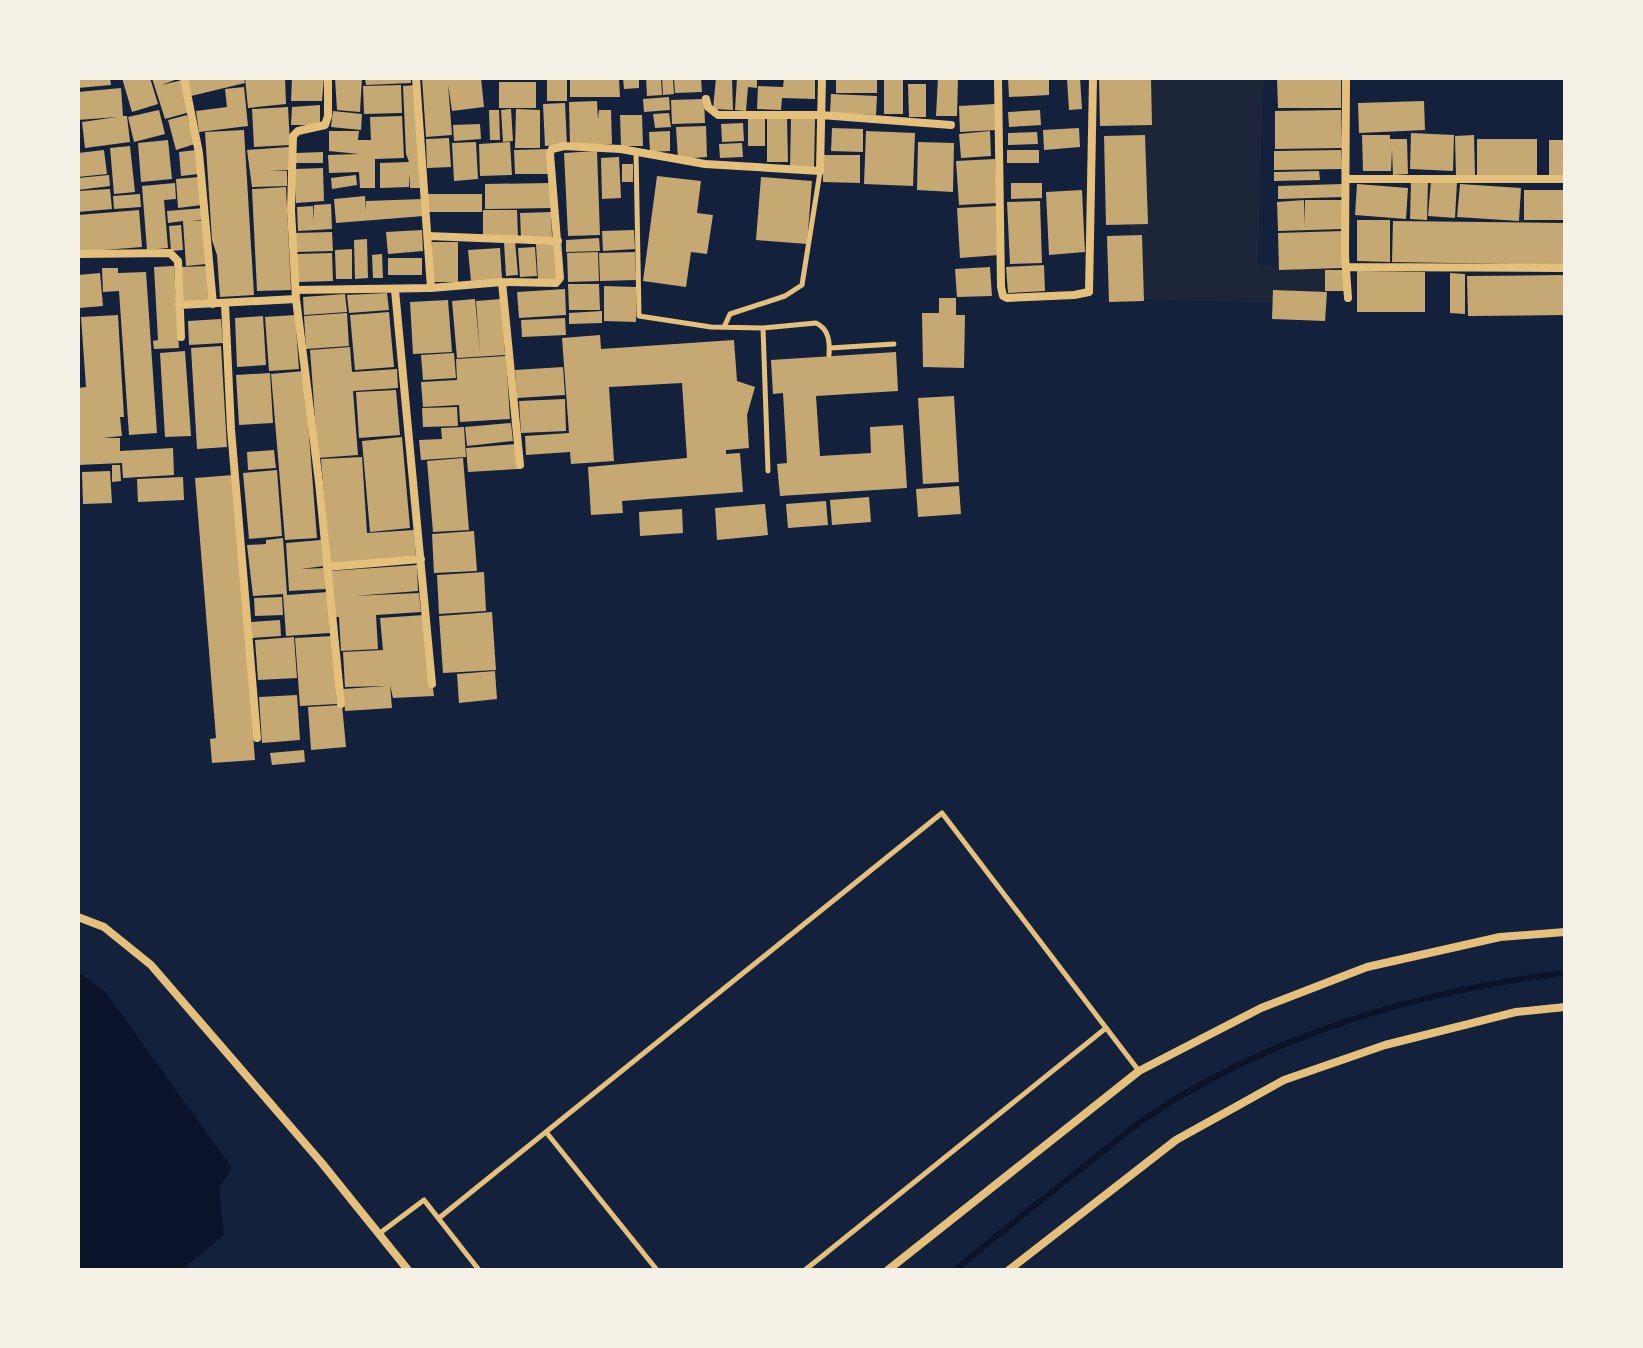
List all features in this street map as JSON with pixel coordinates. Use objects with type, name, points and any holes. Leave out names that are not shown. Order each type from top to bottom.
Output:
[{"type":"street","points":[[184,78],[199,153],[213,304]]},
{"type":"street","points":[[328,78],[328,116],[325,125],[298,131],[291,142],[291,210],[296,294],[341,704]]},
{"type":"street","points":[[416,78],[431,288]]},
{"type":"street","points":[[179,305],[225,304],[296,294],[502,282],[556,283],[560,278],[552,149],[564,146],[636,151],[705,164],[820,171],[822,78]]},
{"type":"street","points":[[998,78],[1001,292],[1007,298],[1089,292],[1093,78]]},
{"type":"street","points":[[1346,78],[1348,298]]},
{"type":"street","points":[[706,99],[708,107],[718,115],[821,115],[951,125]]},
{"type":"street","points":[[1346,179],[1563,179]]},
{"type":"street","points":[[428,236],[558,241]]},
{"type":"street","points":[[78,254],[175,255],[178,261],[181,337]]},
{"type":"street","points":[[1346,267],[1563,268]]},
{"type":"street","points":[[502,282],[520,465]]},
{"type":"street","points":[[395,290],[432,684]]},
{"type":"street","points":[[225,304],[231,429],[257,738]]},
{"type":"street","points":[[327,567],[421,559]]},
{"type":"street","points":[[78,917],[104,927],[151,965],[408,1270]]},
{"type":"street","points":[[888,1270],[1139,1071],[1261,1008],[1367,967],[1500,937],[1565,932]]},
{"type":"street","points":[[1009,1270],[1176,1140],[1284,1080],[1399,1041],[1516,1012],[1565,1007]]},
{"type":"lane","points":[[636,151],[640,317],[724,327],[763,328],[809,323],[822,326],[828,336],[829,351],[894,344]]},
{"type":"lane","points":[[724,327],[730,314],[785,296],[802,285],[820,171]]},
{"type":"lane","points":[[763,328],[768,471]]},
{"type":"lane","points":[[439,1218],[942,813],[1139,1071]]},
{"type":"lane","points":[[805,1270],[1106,1028]]},
{"type":"lane","points":[[546,1132],[657,1270]]},
{"type":"lane","points":[[379,1234],[424,1200],[479,1270]]},
{"type":"shaded area","points":[[1135,78],[1263,78],[1258,265],[1325,267],[1324,304],[1128,299]]},
{"type":"shaded area","points":[[78,972],[105,991],[232,1168],[219,1188],[224,1235],[181,1270],[78,1270]]},
{"type":"building","points":[[78,78],[110,78],[111,85],[78,88]]},
{"type":"building","points":[[122,78],[150,78],[158,104],[132,112]]},
{"type":"building","points":[[152,78],[180,78],[162,85],[182,80],[190,112],[165,119]]},
{"type":"building","points":[[187,78],[244,78],[245,83],[191,96]]},
{"type":"building","points":[[245,78],[285,78],[286,104],[248,108]]},
{"type":"building","points":[[292,78],[324,78],[322,101],[291,101]]},
{"type":"building","points":[[335,78],[362,78],[360,112],[337,110]]},
{"type":"building","points":[[365,78],[411,78],[411,83],[366,85]]},
{"type":"building","points":[[422,78],[481,78],[484,107],[452,111],[448,84],[452,135],[426,137]]},
{"type":"building","points":[[547,78],[567,78],[567,101],[547,101]]},
{"type":"building","points":[[570,78],[619,78],[620,97],[570,97]]},
{"type":"building","points":[[623,78],[639,78],[639,88],[624,89]]},
{"type":"building","points":[[646,78],[661,78],[662,95],[647,96]]},
{"type":"building","points":[[662,78],[673,78],[674,94],[663,95]]},
{"type":"building","points":[[674,78],[701,78],[702,92],[675,93]]},
{"type":"building","points":[[716,78],[732,78],[733,110],[713,109]]},
{"type":"building","points":[[737,78],[757,78],[757,88],[748,87],[746,111],[735,110]]},
{"type":"building","points":[[784,78],[815,79],[815,99],[782,98],[781,110],[757,109],[758,86],[783,87]]},
{"type":"building","points":[[836,78],[877,78],[877,93],[836,93]]},
{"type":"building","points":[[884,78],[903,78],[903,114],[884,114]]},
{"type":"building","points":[[938,78],[958,78],[957,116],[936,116]]},
{"type":"building","points":[[1008,78],[1049,78],[1049,95],[1009,97]]},
{"type":"building","points":[[1080,78],[1082,109],[1069,110],[1067,79]]},
{"type":"building","points":[[1099,78],[1151,78],[1152,125],[1100,126]]},
{"type":"building","points":[[1277,78],[1341,78],[1341,108],[1278,108]]},
{"type":"building","points":[[499,82],[536,82],[536,108],[499,108]]},
{"type":"building","points":[[908,84],[926,84],[926,117],[909,117]]},
{"type":"building","points":[[401,85],[402,113],[364,114],[363,86]]},
{"type":"building","points":[[417,85],[421,188],[410,188],[410,173],[409,187],[380,188],[380,163],[409,162],[403,86]]},
{"type":"building","points":[[244,87],[248,126],[199,132],[196,111],[227,107],[225,89]]},
{"type":"building","points":[[121,88],[123,116],[127,116],[130,142],[85,148],[82,122],[117,117],[78,120],[78,92]]},
{"type":"building","points":[[831,94],[877,96],[876,115],[830,113]]},
{"type":"building","points":[[669,97],[670,110],[644,112],[643,99]]},
{"type":"building","points":[[704,99],[705,123],[672,124],[671,100]]},
{"type":"building","points":[[597,101],[598,119],[599,110],[611,110],[612,144],[570,144],[569,102]]},
{"type":"building","points":[[1424,101],[1425,130],[1359,133],[1358,103]]},
{"type":"building","points":[[565,103],[567,145],[545,146],[543,104]]},
{"type":"building","points":[[995,104],[996,130],[960,132],[959,106]]},
{"type":"building","points":[[320,105],[320,125],[291,125],[292,107]]},
{"type":"building","points":[[288,107],[290,145],[254,147],[252,109]]},
{"type":"building","points":[[511,109],[513,141],[503,142],[501,110]]},
{"type":"building","points":[[516,109],[540,110],[540,148],[515,148]]},
{"type":"building","points":[[159,110],[165,134],[134,142],[128,117]]},
{"type":"building","points":[[489,110],[499,110],[500,140],[490,140]]},
{"type":"building","points":[[1040,110],[1041,125],[1009,127],[1008,112]]},
{"type":"building","points":[[1341,110],[1342,148],[1275,149],[1275,111]]},
{"type":"building","points":[[333,111],[362,114],[361,130],[331,127]]},
{"type":"building","points":[[669,113],[671,127],[655,128],[653,114]]},
{"type":"building","points":[[187,115],[195,144],[176,150],[168,120]]},
{"type":"building","points":[[620,115],[642,115],[643,146],[621,146]]},
{"type":"building","points":[[402,116],[404,158],[375,159],[375,188],[360,188],[359,172],[329,173],[328,155],[359,154],[329,151],[329,131],[359,131],[358,140],[371,140],[370,117]]},
{"type":"building","points":[[748,116],[765,116],[765,146],[748,146]]},
{"type":"building","points":[[787,116],[788,162],[767,162],[767,117]]},
{"type":"building","points":[[791,118],[815,119],[814,168],[790,168]]},
{"type":"building","points":[[743,123],[744,141],[722,142],[721,124]]},
{"type":"building","points":[[480,124],[481,139],[454,141],[453,125]]},
{"type":"building","points":[[706,126],[707,157],[678,159],[676,127]]},
{"type":"building","points":[[832,128],[863,129],[863,152],[831,151]]},
{"type":"building","points":[[1079,128],[1080,147],[1044,150],[1043,130]]},
{"type":"building","points":[[244,130],[254,295],[220,297],[217,255],[212,240],[205,132]]},
{"type":"building","points":[[670,131],[670,151],[650,152],[649,132]]},
{"type":"building","points":[[866,131],[915,133],[913,186],[864,184]]},
{"type":"building","points":[[990,131],[991,156],[961,158],[959,134]]},
{"type":"building","points":[[1037,132],[1038,144],[1008,145],[1008,133]]},
{"type":"building","points":[[1411,133],[1454,135],[1453,171],[1410,169]]},
{"type":"building","points":[[1145,135],[1148,224],[1106,225],[1104,136]]},
{"type":"building","points":[[1362,135],[1390,135],[1390,139],[1407,139],[1408,174],[1393,175],[1392,150],[1391,171],[1363,171]]},
{"type":"building","points":[[1474,135],[1475,175],[1456,176],[1455,136]]},
{"type":"building","points":[[449,138],[451,167],[427,168],[426,139]]},
{"type":"building","points":[[1477,139],[1537,139],[1537,176],[1477,175]]},
{"type":"building","points":[[168,140],[172,179],[141,182],[138,143]]},
{"type":"building","points":[[1549,140],[1565,140],[1565,177],[1549,177]]},
{"type":"building","points":[[476,142],[478,179],[454,181],[452,143]]},
{"type":"building","points":[[510,142],[512,175],[480,176],[479,144]]},
{"type":"building","points":[[918,142],[954,143],[953,192],[917,190]]},
{"type":"building","points":[[742,143],[743,157],[720,158],[719,144]]},
{"type":"building","points":[[130,146],[135,192],[114,194],[110,148]]},
{"type":"building","points":[[289,147],[290,170],[270,171],[287,171],[287,186],[252,187],[247,150]]},
{"type":"building","points":[[549,149],[550,174],[515,174],[514,150]]},
{"type":"building","points":[[104,150],[107,174],[78,177],[78,153]]},
{"type":"building","points":[[196,150],[198,174],[181,176],[179,152]]},
{"type":"building","points":[[1007,150],[1039,150],[1039,163],[1007,163]]},
{"type":"building","points":[[1341,150],[1342,169],[1274,170],[1274,151]]},
{"type":"building","points":[[597,151],[600,235],[568,236],[564,153]]},
{"type":"building","points":[[323,152],[323,163],[296,163],[296,153]]},
{"type":"building","points":[[823,155],[860,155],[860,183],[823,182]]},
{"type":"building","points":[[619,157],[621,198],[602,199],[601,158]]},
{"type":"building","points":[[995,159],[998,203],[959,205],[956,161]]},
{"type":"building","points":[[622,164],[633,164],[633,182],[622,182]]},
{"type":"building","points":[[323,168],[324,201],[296,203],[294,169]]},
{"type":"building","points":[[1319,171],[1320,180],[1274,181],[1274,172]]},
{"type":"building","points":[[109,175],[110,186],[78,190],[78,178]]},
{"type":"building","points":[[356,175],[357,185],[332,189],[331,178]]},
{"type":"building","points":[[657,176],[701,181],[697,213],[713,215],[707,254],[691,252],[686,287],[643,281]]},
{"type":"building","points":[[199,177],[202,205],[178,208],[176,179]]},
{"type":"building","points":[[761,177],[812,181],[807,244],[756,240]]},
{"type":"building","points":[[1411,181],[1428,182],[1427,220],[1410,219]]},
{"type":"building","points":[[1431,181],[1457,182],[1455,218],[1428,216]]},
{"type":"building","points":[[175,183],[176,199],[164,200],[168,248],[147,250],[142,186]]},
{"type":"building","points":[[551,183],[552,208],[485,209],[485,184]]},
{"type":"building","points":[[1011,183],[1042,183],[1042,198],[1011,199]]},
{"type":"building","points":[[1343,184],[1343,197],[1278,199],[1278,186]]},
{"type":"building","points":[[1357,184],[1408,188],[1406,219],[1355,215]]},
{"type":"building","points":[[1460,184],[1521,188],[1519,221],[1457,217]]},
{"type":"building","points":[[286,187],[291,290],[257,291],[252,189]]},
{"type":"building","points":[[110,189],[112,209],[78,212],[78,191]]},
{"type":"building","points":[[1082,190],[1085,252],[1049,255],[1046,192]]},
{"type":"building","points":[[1524,190],[1565,190],[1565,220],[1524,220]]},
{"type":"building","points":[[140,194],[141,207],[114,209],[113,196]]},
{"type":"building","points":[[428,194],[482,194],[482,212],[428,212]]},
{"type":"building","points":[[365,196],[366,212],[366,201],[423,199],[424,216],[336,223],[334,199]]},
{"type":"building","points":[[1304,200],[1305,225],[1305,200],[1343,200],[1343,229],[1278,231],[1277,202]]},
{"type":"building","points":[[1040,201],[1042,263],[1010,264],[1007,202]]},
{"type":"building","points":[[331,204],[332,229],[298,231],[297,207],[313,206],[313,221],[314,205]]},
{"type":"building","points":[[996,206],[999,255],[960,258],[957,208]]},
{"type":"building","points":[[204,208],[205,220],[191,221],[204,221],[207,264],[186,266],[183,221],[168,223],[167,211]]},
{"type":"building","points":[[139,210],[142,247],[78,252],[78,215]]},
{"type":"building","points":[[483,210],[517,210],[518,237],[483,237]]},
{"type":"building","points":[[551,212],[552,237],[521,238],[520,213]]},
{"type":"building","points":[[1357,220],[1390,220],[1390,262],[1357,261]]},
{"type":"building","points":[[1393,221],[1565,223],[1565,265],[1392,262]]},
{"type":"building","points":[[181,225],[183,250],[171,251],[169,226]]},
{"type":"building","points":[[422,230],[423,251],[388,254],[386,232]]},
{"type":"building","points":[[634,230],[635,249],[603,251],[602,231]]},
{"type":"building","points":[[1343,231],[1344,268],[1279,270],[1278,233]]},
{"type":"building","points":[[332,232],[333,251],[296,252],[296,233]]},
{"type":"building","points":[[1142,235],[1144,301],[1109,302],[1107,236]]},
{"type":"building","points":[[599,238],[600,251],[566,252],[566,240]]},
{"type":"building","points":[[367,239],[368,278],[355,279],[354,240]]},
{"type":"building","points":[[515,241],[518,275],[506,276],[504,242]]},
{"type":"building","points":[[432,242],[458,242],[458,282],[432,282]]},
{"type":"building","points":[[555,243],[557,279],[538,280],[536,244]]},
{"type":"building","points":[[535,247],[537,276],[520,277],[518,248]]},
{"type":"building","points":[[500,248],[502,279],[471,281],[468,250]]},
{"type":"building","points":[[352,249],[352,279],[336,279],[335,250]]},
{"type":"building","points":[[598,252],[599,281],[568,282],[567,253]]},
{"type":"building","points":[[635,252],[636,280],[600,281],[599,253]]},
{"type":"building","points":[[332,253],[333,281],[297,282],[296,254]]},
{"type":"building","points":[[382,254],[383,278],[373,278],[372,255]]},
{"type":"building","points":[[388,258],[422,258],[422,275],[388,275]]},
{"type":"building","points":[[1044,265],[1045,291],[1008,293],[1006,267]]},
{"type":"building","points":[[174,266],[179,348],[154,349],[153,341],[158,340],[154,267]]},
{"type":"building","points":[[210,266],[210,302],[181,303],[180,267]]},
{"type":"building","points":[[990,267],[992,296],[957,297],[955,269]]},
{"type":"building","points":[[102,268],[118,268],[118,273],[146,272],[157,433],[129,435],[119,291],[103,292]]},
{"type":"building","points":[[1325,270],[1344,270],[1344,291],[1325,291]]},
{"type":"building","points":[[1357,271],[1425,272],[1425,312],[1357,312]]},
{"type":"building","points":[[100,273],[103,306],[79,308],[78,275]]},
{"type":"building","points":[[1450,273],[1465,274],[1465,314],[1450,313]]},
{"type":"building","points":[[1565,275],[1565,315],[1468,316],[1467,276]]},
{"type":"building","points":[[568,284],[599,284],[600,310],[569,310]]},
{"type":"building","points":[[604,286],[636,287],[636,322],[604,321]]},
{"type":"building","points":[[565,289],[566,315],[519,318],[517,292]]},
{"type":"building","points":[[1273,290],[1327,292],[1325,321],[1272,319]]},
{"type":"building","points":[[387,293],[389,310],[349,313],[347,295]]},
{"type":"building","points":[[345,294],[347,312],[304,315],[303,297]]},
{"type":"building","points":[[939,298],[956,298],[956,315],[965,315],[964,368],[923,367],[922,313],[939,313]]},
{"type":"building","points":[[475,299],[480,353],[476,301],[501,299],[505,355],[457,358],[452,301]]},
{"type":"building","points":[[448,300],[452,352],[413,354],[410,302]]},
{"type":"building","points":[[602,311],[602,323],[569,324],[569,313]]},
{"type":"building","points":[[389,312],[394,367],[355,370],[350,315]]},
{"type":"building","points":[[347,313],[349,346],[306,349],[304,316]]},
{"type":"building","points":[[118,315],[124,417],[120,417],[122,436],[103,438],[120,438],[120,451],[173,448],[174,475],[123,478],[122,463],[78,465],[78,388],[86,387],[81,317]]},
{"type":"building","points":[[295,315],[299,369],[269,371],[265,317]]},
{"type":"building","points":[[263,316],[266,365],[237,367],[235,318]]},
{"type":"building","points":[[565,318],[566,335],[522,337],[521,320]]},
{"type":"building","points":[[221,319],[223,343],[189,345],[188,321]]},
{"type":"building","points":[[600,335],[601,349],[734,340],[737,381],[755,387],[747,415],[749,448],[726,450],[726,454],[740,453],[743,492],[622,501],[623,513],[591,515],[588,467],[687,458],[682,383],[609,387],[614,461],[571,464],[570,452],[526,455],[525,436],[569,433],[562,338]]},
{"type":"building","points":[[221,346],[227,447],[197,449],[191,348]]},
{"type":"building","points":[[350,347],[352,372],[397,369],[398,388],[353,391],[358,455],[318,458],[310,350]]},
{"type":"building","points":[[185,351],[191,436],[165,437],[160,353]]},
{"type":"building","points":[[896,352],[898,391],[816,396],[820,456],[871,453],[870,427],[903,425],[907,488],[780,496],[777,464],[787,463],[783,393],[773,394],[771,360]]},
{"type":"building","points":[[454,353],[456,378],[423,380],[421,355]]},
{"type":"building","points":[[506,356],[510,419],[460,422],[459,405],[423,407],[421,382],[457,380],[456,359]]},
{"type":"building","points":[[563,367],[565,395],[517,398],[515,370]]},
{"type":"building","points":[[304,371],[317,538],[285,540],[271,374]]},
{"type":"building","points":[[270,373],[273,423],[239,425],[236,375]]},
{"type":"building","points":[[396,390],[400,435],[359,438],[356,392]]},
{"type":"building","points":[[954,396],[959,482],[923,484],[918,398]]},
{"type":"building","points":[[565,399],[566,431],[521,433],[519,401]]},
{"type":"building","points":[[457,407],[458,426],[423,427],[422,408]]},
{"type":"building","points":[[511,423],[513,441],[467,446],[465,427]]},
{"type":"building","points":[[464,427],[466,457],[421,460],[419,440],[442,439],[441,428]]},
{"type":"building","points":[[402,437],[410,528],[370,532],[362,441]]},
{"type":"building","points":[[516,444],[518,469],[468,472],[466,448]]},
{"type":"building","points":[[274,450],[276,468],[248,470],[247,452]]},
{"type":"building","points":[[362,457],[367,533],[414,530],[416,558],[330,564],[321,459]]},
{"type":"building","points":[[463,458],[469,530],[433,532],[427,461]]},
{"type":"building","points":[[112,465],[120,465],[121,481],[112,482]]},
{"type":"building","points":[[277,470],[282,536],[249,539],[243,473]]},
{"type":"building","points":[[110,471],[112,503],[83,504],[82,472]]},
{"type":"building","points":[[233,475],[255,760],[212,763],[210,739],[216,738],[195,478]]},
{"type":"building","points":[[183,477],[184,500],[138,502],[137,479]]},
{"type":"building","points":[[959,486],[961,514],[918,517],[916,489]]},
{"type":"building","points":[[869,497],[871,522],[832,525],[830,500]]},
{"type":"building","points":[[826,501],[828,525],[788,528],[786,504]]},
{"type":"building","points":[[765,504],[768,535],[717,540],[715,508]]},
{"type":"building","points":[[682,509],[683,533],[640,536],[639,512]]},
{"type":"building","points":[[474,531],[477,571],[434,573],[432,534]]},
{"type":"building","points":[[283,538],[287,595],[328,592],[330,633],[286,636],[283,594],[253,596],[247,545],[266,544],[266,540]]},
{"type":"building","points":[[321,540],[324,566],[301,569],[325,568],[326,589],[289,591],[286,543]]},
{"type":"building","points":[[417,565],[418,591],[354,596],[419,593],[421,612],[376,615],[378,649],[341,651],[339,617],[333,617],[330,571]]},
{"type":"building","points":[[484,572],[486,611],[439,614],[437,575]]},
{"type":"building","points":[[282,597],[283,615],[255,616],[254,598]]},
{"type":"building","points":[[492,612],[496,670],[443,673],[439,616]]},
{"type":"building","points":[[424,615],[434,696],[393,698],[390,685],[392,708],[345,711],[343,689],[386,686],[345,687],[343,652],[383,650],[380,618]]},
{"type":"building","points":[[280,620],[281,636],[252,638],[251,622]]},
{"type":"building","points":[[333,636],[337,704],[300,706],[295,638]]},
{"type":"building","points":[[294,637],[297,678],[258,680],[255,640]]},
{"type":"building","points":[[495,671],[497,699],[459,703],[457,674]]},
{"type":"building","points":[[297,695],[300,740],[262,743],[259,697]]},
{"type":"building","points":[[342,705],[346,747],[311,750],[308,707]]},
{"type":"building","points":[[304,750],[305,762],[272,765],[270,753]]},
{"type":"waterway","points":[[955,1270],[1147,1117],[1249,1060],[1299,1038],[1405,1004],[1512,980],[1565,973]]}]
